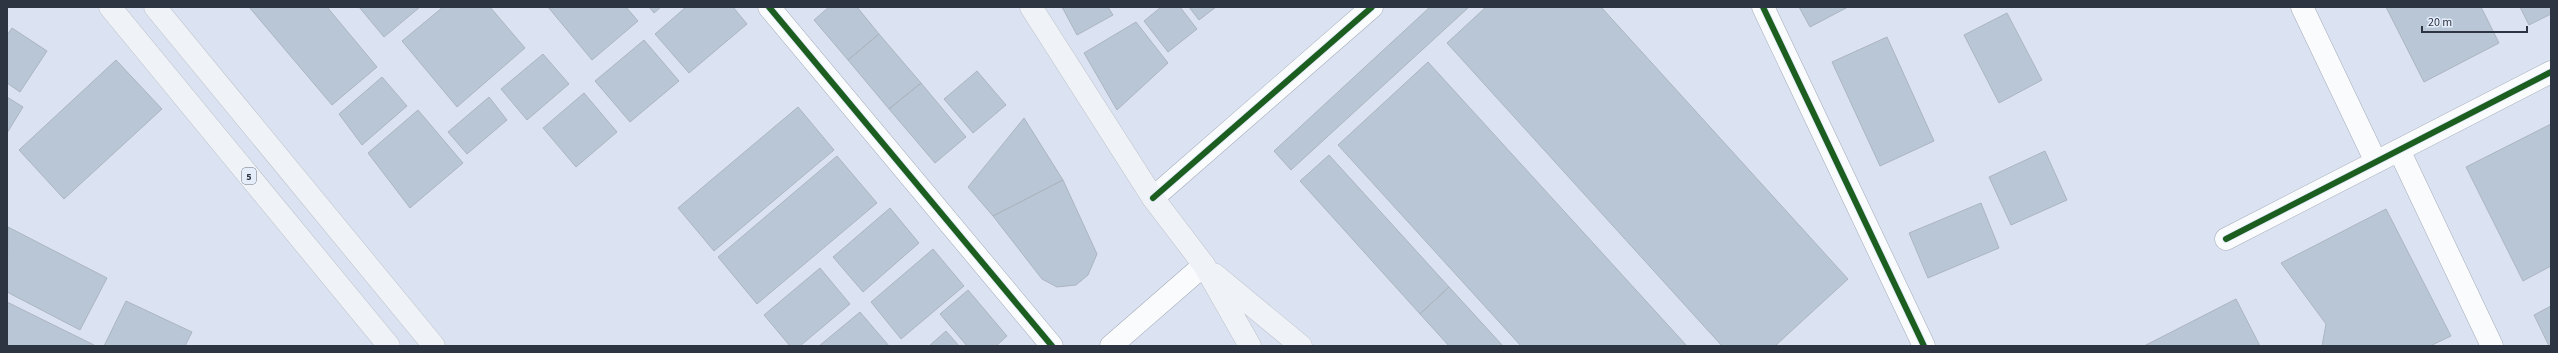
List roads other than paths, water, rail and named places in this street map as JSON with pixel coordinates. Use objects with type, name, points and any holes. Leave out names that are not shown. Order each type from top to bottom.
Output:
[{"type":"main road","name":"5","points":[[110,7],[389,346]]},
{"type":"main road","points":[[155,7],[434,346]]},
{"type":"main road","points":[[1031,7],[1153,198],[1204,265],[1250,346]]},
{"type":"main road","points":[[1204,265],[1300,346]]},
{"type":"street","points":[[769,7],[1052,346]]},
{"type":"street","points":[[1153,198],[1372,7]]},
{"type":"street","points":[[1763,7],[1924,346]]},
{"type":"street","points":[[2302,7],[2376,162]]},
{"type":"street","points":[[2226,239],[2551,72]]},
{"type":"street","points":[[2399,150],[2492,346]]},
{"type":"street","points":[[1111,346],[1204,265]]}]
